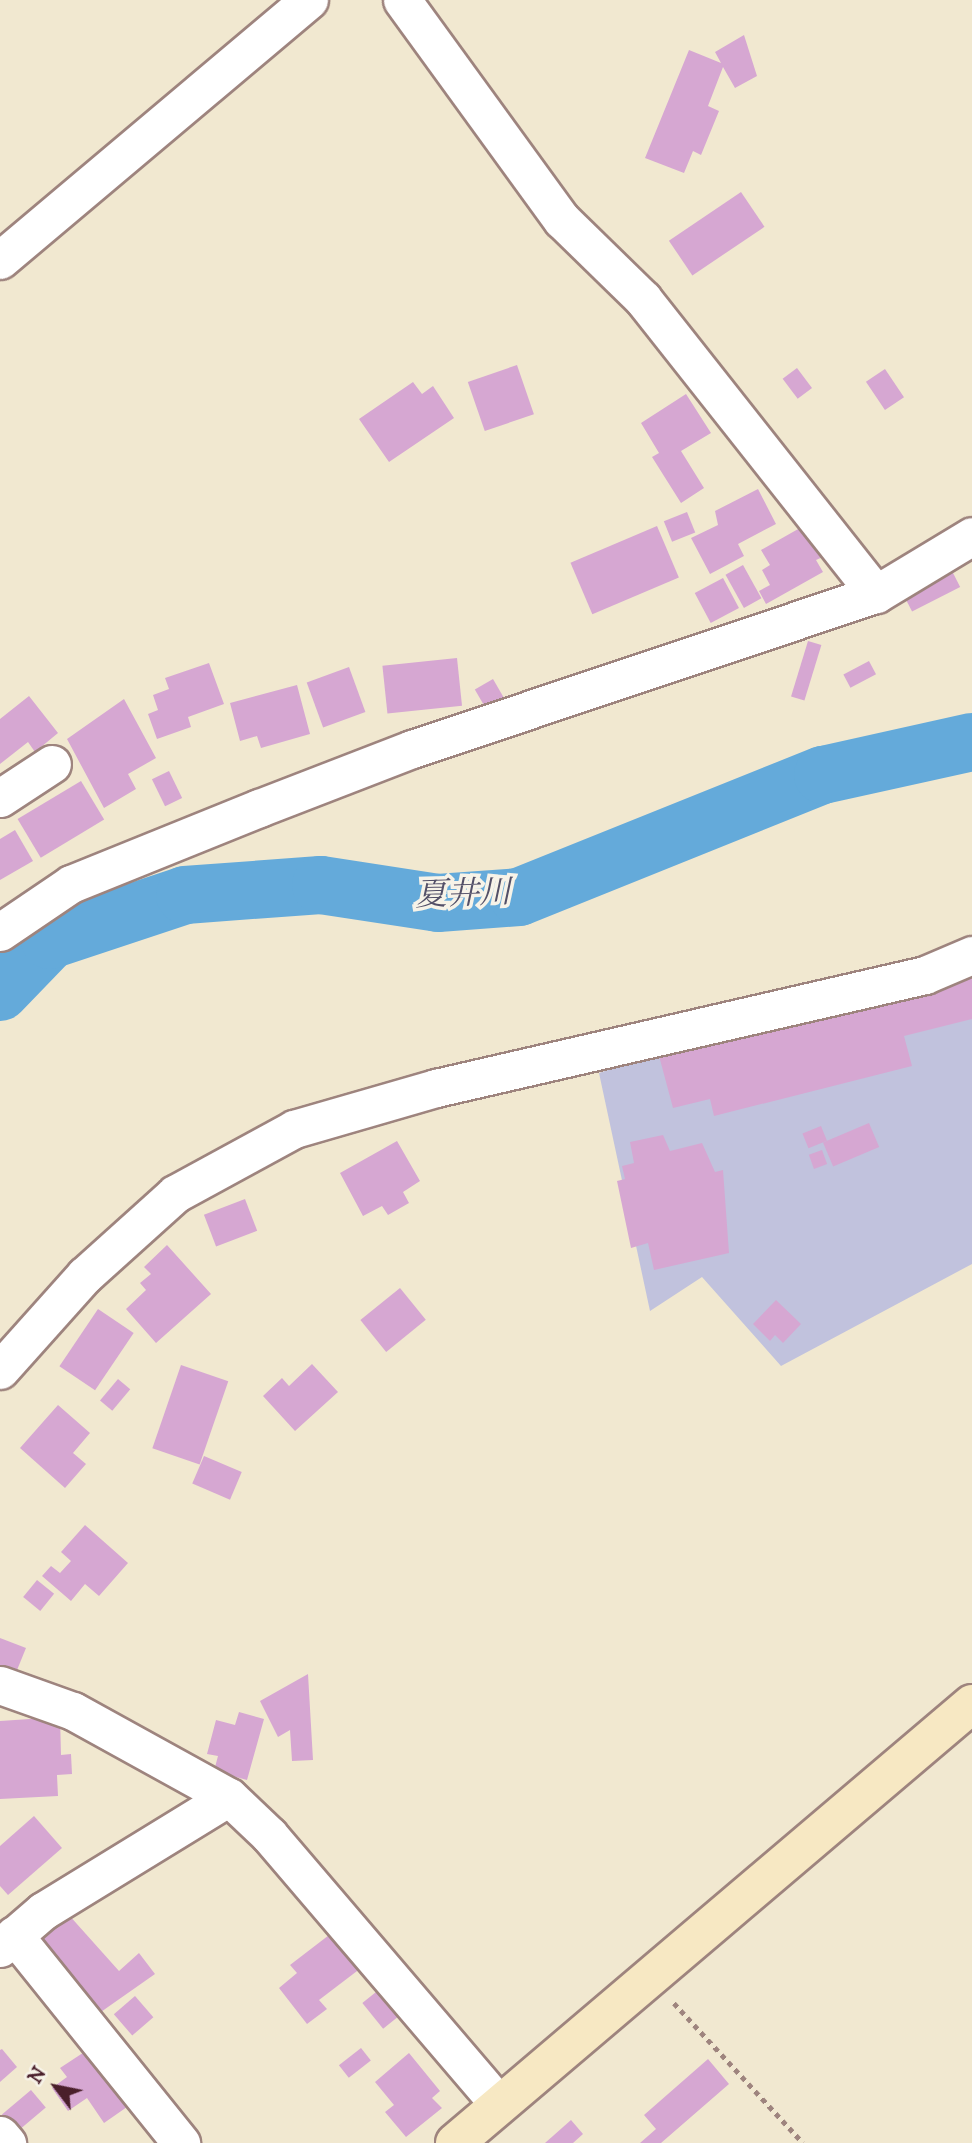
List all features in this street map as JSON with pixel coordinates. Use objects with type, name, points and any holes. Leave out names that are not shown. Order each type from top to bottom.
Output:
[{"type":"street","points":[[0,260],[309,0]]},
{"type":"street","points":[[402,0],[562,220],[643,299],[876,594]]},
{"type":"street","points":[[0,932],[71,884],[412,749],[876,594],[972,536]]},
{"type":"street","points":[[0,798],[52,764]]},
{"type":"street","points":[[0,1370],[85,1275],[175,1194],[294,1129],[436,1088],[925,975],[972,955]]},
{"type":"street","points":[[0,1685],[73,1711],[229,1797],[269,1835],[499,2104]]},
{"type":"street","points":[[455,2143],[972,1704]]},
{"type":"street","points":[[181,2143],[7,1941],[229,1797]]},
{"type":"street","points":[[0,2135],[7,2143]]},
{"type":"path","points":[[650,1976],[803,2143]]},
{"type":"shaded area","points":[[972,949],[972,1264],[781,1366],[702,1277],[650,1311],[599,1073]]},
{"type":"building","points":[[744,35],[757,76],[735,88],[723,67],[708,106],[719,111],[701,155],[693,151],[684,173],[645,158],[689,50],[721,63],[715,52]]},
{"type":"building","points":[[741,192],[764,227],[692,275],[669,241]]},
{"type":"building","points":[[517,365],[534,414],[485,431],[468,382]]},
{"type":"building","points":[[797,368],[812,388],[798,399],[783,379]]},
{"type":"building","points":[[885,369],[904,397],[885,410],[866,382]]},
{"type":"building","points":[[413,382],[422,394],[433,386],[454,418],[389,462],[359,419]]},
{"type":"building","points":[[686,394],[711,433],[681,451],[704,488],[681,503],[652,457],[659,453],[641,423]]},
{"type":"building","points":[[758,489],[776,524],[738,544],[744,556],[710,574],[691,538],[718,525],[715,511]]},
{"type":"building","points":[[687,512],[695,532],[672,542],[664,521]]},
{"type":"building","points":[[807,524],[825,556],[816,560],[823,572],[766,604],[759,591],[770,585],[762,570],[770,565],[761,550]]},
{"type":"building","points":[[657,526],[679,578],[592,614],[570,563]]},
{"type":"building","points":[[743,565],[761,598],[744,608],[726,575]]},
{"type":"building","points":[[952,571],[960,587],[912,612],[904,596]]},
{"type":"building","points":[[723,578],[739,608],[711,623],[695,593]]},
{"type":"building","points":[[808,641],[821,645],[804,701],[791,696]]},
{"type":"building","points":[[457,658],[462,706],[387,714],[382,666]]},
{"type":"building","points":[[869,661],[876,674],[850,688],[843,675]]},
{"type":"building","points":[[209,663],[224,704],[188,717],[191,727],[157,739],[148,714],[158,710],[153,695],[169,689],[165,678]]},
{"type":"building","points":[[349,667],[365,712],[323,727],[307,682]]},
{"type":"building","points":[[493,679],[504,698],[486,709],[475,690]]},
{"type":"building","points":[[297,685],[310,734],[261,748],[257,736],[240,741],[230,703]]},
{"type":"building","points":[[29,696],[58,733],[35,752],[28,742],[0,764],[0,719]]},
{"type":"building","points":[[124,699],[156,758],[128,774],[136,789],[104,808],[67,739]]},
{"type":"building","points":[[169,771],[182,798],[165,806],[152,779]]},
{"type":"building","points":[[81,781],[104,820],[41,858],[18,819]]},
{"type":"building","points":[[15,830],[33,861],[0,880],[0,839]]},
{"type":"building","points":[[972,972],[972,1019],[904,1036],[912,1066],[714,1116],[710,1099],[673,1108],[658,1052]]},
{"type":"building","points":[[869,1123],[879,1147],[833,1166],[823,1143]]},
{"type":"building","points":[[821,1126],[827,1141],[808,1148],[802,1133]]},
{"type":"building","points":[[663,1135],[670,1151],[702,1143],[715,1172],[723,1170],[729,1253],[654,1270],[648,1243],[631,1248],[617,1181],[625,1179],[622,1166],[634,1163],[630,1142]]},
{"type":"building","points":[[397,1141],[420,1181],[403,1192],[409,1203],[388,1215],[382,1206],[363,1216],[340,1173]]},
{"type":"building","points":[[822,1150],[827,1164],[814,1169],[809,1155]]},
{"type":"building","points":[[245,1199],[257,1231],[216,1247],[204,1215]]},
{"type":"building","points":[[167,1245],[211,1294],[156,1343],[126,1309],[146,1290],[140,1283],[151,1274],[144,1267]]},
{"type":"building","points":[[400,1288],[426,1320],[386,1352],[360,1320]]},
{"type":"building","points":[[776,1300],[801,1324],[783,1343],[775,1335],[770,1341],[753,1324]]},
{"type":"building","points":[[98,1309],[134,1333],[95,1390],[59,1366]]},
{"type":"building","points":[[312,1364],[338,1392],[295,1431],[263,1396],[282,1378],[289,1386]]},
{"type":"building","points":[[181,1365],[228,1381],[200,1464],[152,1448]]},
{"type":"building","points":[[118,1379],[130,1389],[112,1411],[100,1400]]},
{"type":"building","points":[[58,1405],[90,1433],[73,1453],[86,1464],[65,1488],[20,1448]]},
{"type":"building","points":[[204,1456],[242,1472],[230,1500],[192,1484]]},
{"type":"building","points":[[85,1525],[128,1563],[99,1596],[85,1584],[71,1601],[42,1576],[51,1566],[60,1573],[71,1561],[61,1552]]},
{"type":"building","points":[[37,1580],[54,1594],[40,1611],[23,1597]]},
{"type":"building","points":[[0,1638],[26,1648],[15,1675],[0,1669]]},
{"type":"building","points":[[308,1674],[313,1760],[292,1761],[290,1730],[278,1737],[260,1701]]},
{"type":"building","points":[[239,1712],[264,1719],[247,1780],[214,1771],[218,1756],[207,1754],[216,1720],[235,1725]]},
{"type":"building","points":[[60,1717],[61,1755],[71,1754],[72,1774],[57,1775],[58,1796],[0,1799],[0,1721]]},
{"type":"building","points":[[34,1816],[62,1848],[8,1895],[0,1886],[0,1846]]},
{"type":"building","points":[[68,1914],[119,1971],[139,1953],[155,1974],[98,2014],[33,1943]]},
{"type":"building","points":[[333,1932],[361,1968],[319,2000],[327,2009],[307,2024],[279,1988],[297,1973],[290,1965]]},
{"type":"building","points":[[381,1988],[402,2014],[383,2029],[362,2003]]},
{"type":"building","points":[[135,1996],[153,2017],[132,2036],[114,2014]]},
{"type":"building","points":[[98,2043],[137,2100],[104,2123],[87,2098],[68,2111],[52,2088],[67,2077],[60,2068]]},
{"type":"building","points":[[361,2048],[371,2061],[349,2078],[339,2065]]},
{"type":"building","points":[[2,2049],[17,2067],[0,2082],[0,2050]]},
{"type":"building","points":[[409,2053],[440,2091],[432,2098],[442,2108],[406,2137],[385,2112],[394,2105],[375,2082]]},
{"type":"building","points":[[708,2059],[729,2084],[661,2143],[640,2143],[656,2129],[644,2115]]},
{"type":"building","points":[[31,2090],[46,2108],[17,2132],[2,2114]]},
{"type":"building","points":[[571,2120],[583,2134],[573,2143],[545,2143]]},
{"type":"waterway","name":"夏井川","points":[[0,992],[50,940],[185,895],[321,885],[438,903],[519,897],[823,775],[972,742]]}]
